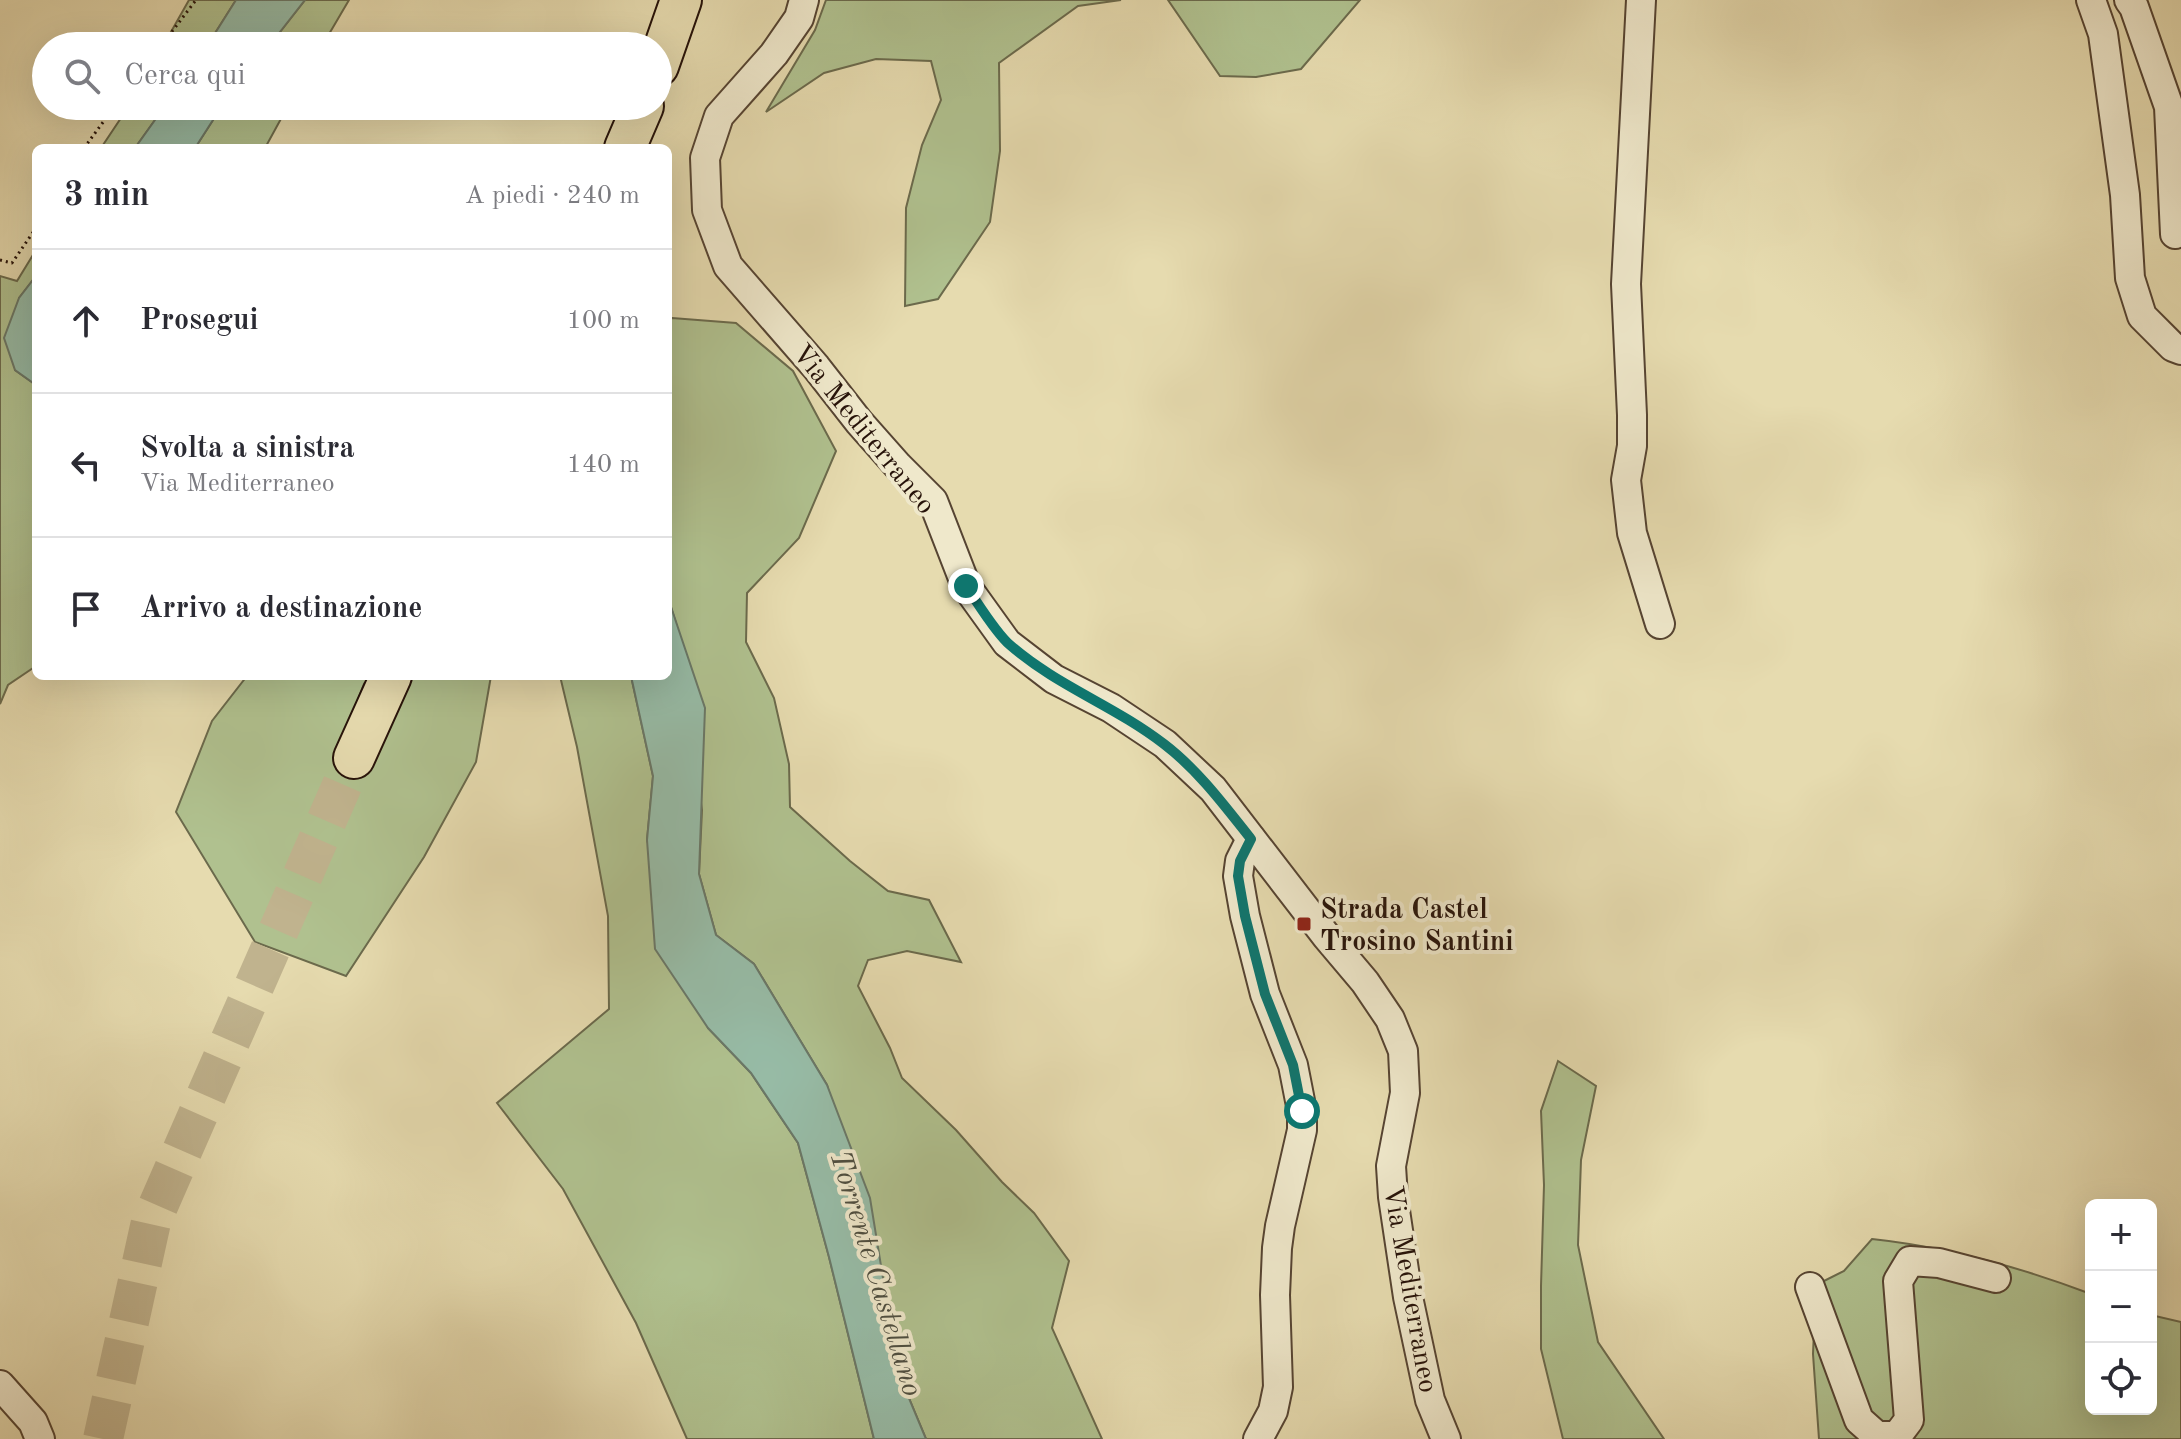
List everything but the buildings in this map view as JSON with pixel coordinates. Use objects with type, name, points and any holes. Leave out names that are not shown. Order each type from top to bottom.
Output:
[{"type":"highway","points":[[670,32],[681,0]]},
{"type":"highway","points":[[627,144],[637,120]]},
{"type":"highway","points":[[354,758],[387,686]]},
{"type":"street","name":"Via Mediterraneo","points":[[804,0],[799,18],[774,54],[719,116],[705,158],[707,210],[728,266],[816,367],[859,422],[933,501],[966,586],[1007,643],[1054,679],[1111,708],[1165,744],[1213,789],[1365,982],[1390,1019],[1403,1051],[1405,1093],[1391,1166],[1393,1197],[1408,1297],[1430,1400],[1446,1439]]},
{"type":"street","points":[[1641,0],[1626,284],[1632,415],[1632,446],[1626,480],[1632,533],[1660,624]]},
{"type":"street","points":[[2091,0],[2103,34],[2125,195],[2130,278],[2142,316],[2173,347],[2181,350]]},
{"type":"street","points":[[2129,0],[2169,107],[2175,234]]},
{"type":"street","points":[[1251,839],[1240,861],[1238,876],[1245,916],[1265,994],[1293,1065],[1302,1111],[1302,1130],[1277,1248],[1278,1387],[1273,1411],[1258,1439]]},
{"type":"street","points":[[1810,1287],[1859,1420],[1877,1436],[1898,1438],[1909,1420],[1898,1281],[1910,1261],[1939,1263],[1996,1278]]},
{"type":"street","points":[[0,1385],[33,1422],[40,1439]]},
{"type":"path","points":[[172,32],[196,0]]},
{"type":"path","points":[[87,144],[105,120]]},
{"type":"path","points":[[0,260],[12,263],[32,234]]},
{"type":"shaded area","points":[[189,0],[236,0],[216,32],[171,32]]},
{"type":"shaded area","points":[[305,0],[349,0],[330,32],[280,32]]},
{"type":"shaded area","points":[[826,0],[1121,0],[1078,6],[999,63],[1000,151],[990,222],[938,299],[905,306],[906,208],[922,145],[941,100],[931,61],[876,59],[824,73],[766,112],[815,30]]},
{"type":"shaded area","points":[[1168,0],[1360,0],[1301,69],[1256,77],[1220,76]]},
{"type":"shaded area","points":[[120,120],[155,120],[138,144],[104,144]]},
{"type":"shaded area","points":[[213,120],[280,120],[267,144],[198,144]]},
{"type":"shaded area","points":[[32,257],[32,281],[19,298],[15,370],[32,382],[32,669],[8,685],[0,704],[0,276],[17,281]]},
{"type":"shaded area","points":[[672,318],[736,323],[793,371],[836,451],[799,538],[747,593],[746,642],[774,698],[789,764],[790,807],[888,891],[929,900],[961,962],[907,951],[868,960],[858,986],[902,1078],[1034,1213],[1069,1261],[1052,1328],[1102,1439],[926,1439],[908,1396],[827,1085],[754,964],[716,935],[699,874],[702,810],[672,610]]},
{"type":"shaded area","points":[[244,680],[490,680],[476,762],[424,857],[346,976],[255,942],[176,812],[212,721]],"holes":[[[364,684],[392,698],[337,754]]]},
{"type":"shaded area","points":[[561,680],[632,680],[653,776],[647,840],[708,1028],[751,1073],[798,1143],[874,1439],[687,1439],[636,1323],[563,1189],[497,1103],[609,1009],[608,916],[577,747]]},
{"type":"shaded area","points":[[1558,1061],[1596,1086],[1581,1160],[1578,1245],[1598,1342],[1664,1439],[1563,1439],[1541,1349],[1544,1185],[1541,1111]]},
{"type":"shaded area","points":[[1872,1239],[1983,1259],[2085,1292],[2085,1415],[2157,1415],[2157,1316],[2181,1322],[2181,1439],[1819,1439],[1813,1354],[1816,1285],[1844,1271]]},
{"type":"water","points":[[236,0],[305,0],[280,32],[216,32]]},
{"type":"water","points":[[155,120],[213,120],[198,144],[138,144]]},
{"type":"water","points":[[32,281],[32,382],[15,370],[4,338],[19,298]]},
{"type":"water","name":"Torrente Castellano","points":[[672,610],[705,708],[699,874],[716,935],[754,964],[827,1085],[870,1198],[889,1315],[908,1396],[926,1439],[874,1439],[798,1143],[751,1073],[708,1028],[655,949],[647,840],[653,776],[632,680],[672,680]]},
{"type":"tunnel","points":[[103,1439],[151,1222],[354,758]]},
{"type":"place","name":"Strada Castel Trosino Santini","points":[[1304,924]]},
{"type":"route","points":[[966,586],[1007,643],[1054,679],[1111,708],[1165,744],[1213,789],[1251,839],[1240,861],[1238,876],[1245,916],[1265,994],[1293,1065],[1302,1111]]}]
